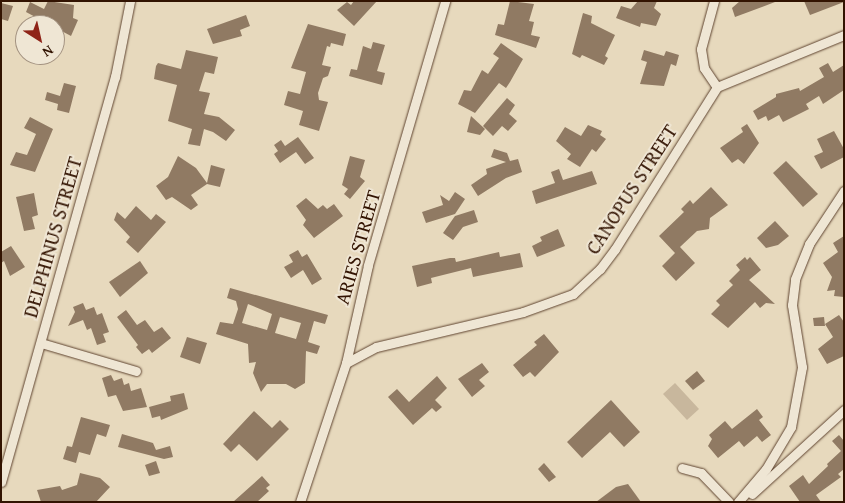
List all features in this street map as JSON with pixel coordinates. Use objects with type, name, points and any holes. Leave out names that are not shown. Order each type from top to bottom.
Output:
[{"type":"street","name":"DELPHINUS STREET","points":[[1,482],[115,77],[130,1]]},
{"type":"street","name":"ARIES STREET","points":[[300,502],[346,362],[368,265],[445,1]]},
{"type":"street","points":[[714,1],[701,49],[704,68],[717,87],[844,35]]},
{"type":"street","name":"CANOPUS STREET","points":[[346,362],[376,347],[554,302],[582,287],[615,249],[717,87]]},
{"type":"street","points":[[738,502],[766,469],[791,427],[802,367],[792,305],[795,279],[813,238],[844,191]]},
{"type":"street","points":[[41,343],[136,371]]},
{"type":"street","points":[[744,502],[844,410]]},
{"type":"street","points":[[682,468],[701,473],[729,502]]},
{"type":"shaded area","points":[[675,383],[699,409],[687,420],[663,394]]},
{"type":"building","points":[[48,1],[74,5],[73,18],[78,20],[71,36],[65,33],[65,15],[32,15],[26,12],[30,2],[44,9]]},
{"type":"building","points":[[354,1],[377,1],[354,26],[337,10],[347,2],[351,5]]},
{"type":"building","points":[[510,1],[534,4],[529,21],[534,22],[531,35],[540,37],[536,48],[495,35],[498,24],[504,25]]},
{"type":"building","points":[[638,1],[657,1],[654,8],[661,14],[656,26],[641,23],[640,27],[616,18],[621,6],[631,9]]},
{"type":"building","points":[[740,1],[775,2],[735,17],[732,8]]},
{"type":"building","points":[[804,1],[844,1],[844,2],[810,15]]},
{"type":"building","points":[[1,3],[13,6],[8,21],[1,19]]},
{"type":"building","points":[[583,13],[592,16],[591,23],[615,35],[605,56],[608,58],[604,65],[582,55],[580,58],[572,54]]},
{"type":"building","points":[[246,15],[250,26],[240,30],[242,36],[213,44],[207,29]]},
{"type":"building","points":[[308,24],[346,34],[343,46],[331,43],[330,47],[327,46],[322,65],[331,67],[328,76],[323,78],[318,93],[319,100],[328,102],[319,131],[299,125],[303,111],[284,105],[288,91],[300,94],[306,72],[291,68]]},
{"type":"building","points":[[373,42],[385,45],[377,71],[385,73],[382,85],[349,76],[351,69],[357,70],[363,46],[371,49]]},
{"type":"building","points":[[501,43],[523,59],[506,88],[499,83],[475,113],[458,104],[464,90],[471,91],[482,70],[488,74],[499,58],[493,54]]},
{"type":"building","points":[[186,50],[218,57],[214,74],[205,72],[199,91],[210,93],[204,114],[219,117],[235,130],[226,141],[213,132],[204,129],[200,146],[188,144],[192,129],[168,121],[177,85],[154,79],[156,66],[158,63],[181,69]]},
{"type":"building","points":[[644,50],[664,56],[666,51],[679,55],[676,66],[671,64],[664,86],[640,84],[647,62],[641,60]]},
{"type":"building","points":[[828,63],[833,72],[844,65],[844,90],[823,104],[819,96],[806,104],[809,109],[783,122],[779,115],[768,121],[766,116],[758,120],[753,111],[776,97],[776,94],[799,88],[800,91],[824,77],[819,68]]},
{"type":"building","points":[[64,83],[76,86],[69,113],[57,110],[58,104],[45,100],[47,92],[60,96]]},
{"type":"building","points":[[507,98],[515,105],[509,114],[517,121],[508,131],[502,126],[493,136],[483,126]]},
{"type":"building","points":[[471,116],[485,129],[480,135],[467,132]]},
{"type":"building","points":[[30,117],[53,129],[35,172],[10,165],[16,152],[27,155],[36,134],[24,128]]},
{"type":"building","points":[[747,124],[759,143],[744,164],[738,159],[732,163],[720,148],[743,132],[741,128]]},
{"type":"building","points":[[588,125],[602,131],[600,135],[606,139],[596,152],[592,149],[580,167],[567,159],[571,154],[556,141],[565,127],[581,136]]},
{"type":"building","points":[[834,131],[844,149],[844,157],[821,169],[814,156],[823,152],[817,139]]},
{"type":"building","points":[[298,137],[314,158],[305,164],[296,152],[280,163],[274,154],[278,151],[274,145],[281,140],[285,146]]},
{"type":"building","points":[[494,149],[507,153],[510,161],[518,159],[522,172],[506,178],[478,196],[471,185],[487,174],[486,169],[506,162],[491,157]]},
{"type":"building","points":[[178,156],[196,168],[207,183],[211,165],[225,169],[220,187],[207,184],[191,195],[198,205],[191,210],[172,197],[166,200],[156,186],[168,177]]},
{"type":"building","points":[[350,156],[365,160],[360,177],[365,181],[350,199],[344,194],[348,189],[342,185]]},
{"type":"building","points":[[786,161],[818,194],[803,207],[773,173]]},
{"type":"building","points":[[559,169],[563,180],[592,171],[597,184],[536,204],[532,191],[555,183],[551,172]]},
{"type":"building","points":[[711,187],[728,205],[710,218],[709,229],[697,231],[680,247],[695,263],[676,281],[662,266],[675,253],[659,236],[684,212],[681,209],[690,200],[693,204]]},
{"type":"building","points":[[455,192],[465,199],[455,214],[426,223],[422,212],[443,205],[440,195],[449,201]]},
{"type":"building","points":[[34,193],[38,215],[32,217],[35,229],[24,231],[16,197]]},
{"type":"building","points":[[306,198],[318,209],[323,205],[327,209],[334,204],[343,216],[314,238],[303,225],[306,220],[296,206]]},
{"type":"building","points":[[136,206],[151,220],[156,214],[166,222],[138,253],[126,242],[130,237],[114,220],[117,212],[125,219]]},
{"type":"building","points":[[474,210],[478,222],[463,227],[453,240],[443,233],[455,216]]},
{"type":"building","points":[[775,221],[789,236],[778,245],[766,248],[757,238]]},
{"type":"building","points":[[558,229],[565,246],[537,257],[532,246],[542,241],[540,237]]},
{"type":"building","points":[[844,236],[844,297],[834,296],[835,290],[827,291],[832,277],[823,263],[838,252],[833,243]]},
{"type":"building","points":[[11,246],[25,267],[10,276],[4,261],[1,263],[1,252]]},
{"type":"building","points":[[298,250],[302,257],[307,254],[322,279],[312,285],[303,270],[291,278],[284,267],[293,262],[289,255]]},
{"type":"building","points":[[499,252],[500,257],[520,253],[523,267],[473,277],[471,268],[431,278],[432,283],[417,287],[412,266],[450,258],[455,258],[456,262]]},
{"type":"building","points":[[745,257],[747,260],[750,257],[761,270],[749,280],[775,304],[766,303],[760,308],[755,302],[728,328],[711,314],[720,305],[716,301],[733,285],[729,281],[740,270],[736,265]]},
{"type":"building","points":[[140,261],[148,273],[120,297],[109,282]]},
{"type":"building","points":[[230,288],[328,315],[325,324],[314,321],[308,342],[320,346],[317,354],[306,351],[305,383],[295,389],[286,384],[267,384],[261,392],[253,373],[256,362],[249,363],[248,344],[216,334],[220,322],[233,324],[238,309],[236,301],[227,298]],"holes":[[[248,304],[272,314],[267,330],[242,323]],[[280,317],[301,323],[296,339],[275,333]]]},
{"type":"building","points":[[83,303],[86,310],[94,307],[97,315],[102,313],[109,332],[103,334],[106,342],[97,345],[91,328],[87,330],[83,320],[68,326],[75,312],[73,307]]},
{"type":"building","points":[[126,310],[137,325],[145,320],[154,332],[162,327],[171,338],[152,353],[149,349],[142,354],[136,347],[138,345],[117,317]]},
{"type":"building","points":[[839,315],[844,322],[844,356],[827,364],[818,349],[833,337],[825,324]]},
{"type":"building","points":[[824,317],[825,326],[814,326],[813,318]]},
{"type":"building","points":[[544,334],[559,352],[535,377],[530,372],[523,377],[513,365],[537,345],[534,342]]},
{"type":"building","points":[[187,337],[207,343],[200,364],[180,357]]},
{"type":"building","points":[[482,363],[489,372],[479,380],[485,386],[472,397],[458,379]]},
{"type":"building","points":[[697,371],[705,381],[693,390],[685,381]]},
{"type":"building","points":[[111,375],[114,381],[122,378],[124,385],[129,383],[131,391],[141,388],[147,407],[123,411],[116,395],[108,397],[102,378]]},
{"type":"building","points":[[437,376],[447,388],[435,400],[442,407],[436,412],[432,408],[413,425],[388,397],[397,389],[409,402]]},
{"type":"building","points":[[184,393],[188,409],[161,420],[160,416],[152,418],[149,407],[171,401],[170,396]]},
{"type":"building","points":[[611,400],[640,432],[624,447],[610,432],[582,458],[567,442]]},
{"type":"building","points":[[757,409],[763,417],[759,420],[771,435],[762,442],[757,436],[744,447],[739,441],[718,458],[708,446],[712,439],[709,435],[725,421],[732,429]]},
{"type":"building","points":[[254,411],[272,428],[280,420],[289,429],[257,461],[239,444],[231,452],[223,444]]},
{"type":"building","points":[[81,417],[110,425],[106,437],[97,434],[90,455],[79,452],[76,463],[63,459],[67,446],[72,447]]},
{"type":"building","points":[[122,434],[153,443],[156,450],[170,446],[173,457],[164,459],[118,447]]},
{"type":"building","points":[[839,435],[844,441],[844,469],[838,474],[841,477],[816,495],[821,502],[800,502],[789,486],[803,475],[809,484],[828,466],[827,464],[841,451],[832,441]]},
{"type":"building","points":[[156,461],[160,473],[149,476],[145,465]]},
{"type":"building","points":[[544,463],[556,477],[549,482],[538,469]]},
{"type":"building","points":[[80,473],[100,478],[110,487],[96,502],[41,502],[37,490],[60,486],[62,490],[77,485]]},
{"type":"building","points":[[262,476],[270,485],[266,488],[269,491],[257,502],[233,502]]},
{"type":"building","points":[[628,484],[641,502],[596,502],[616,487]]}]
